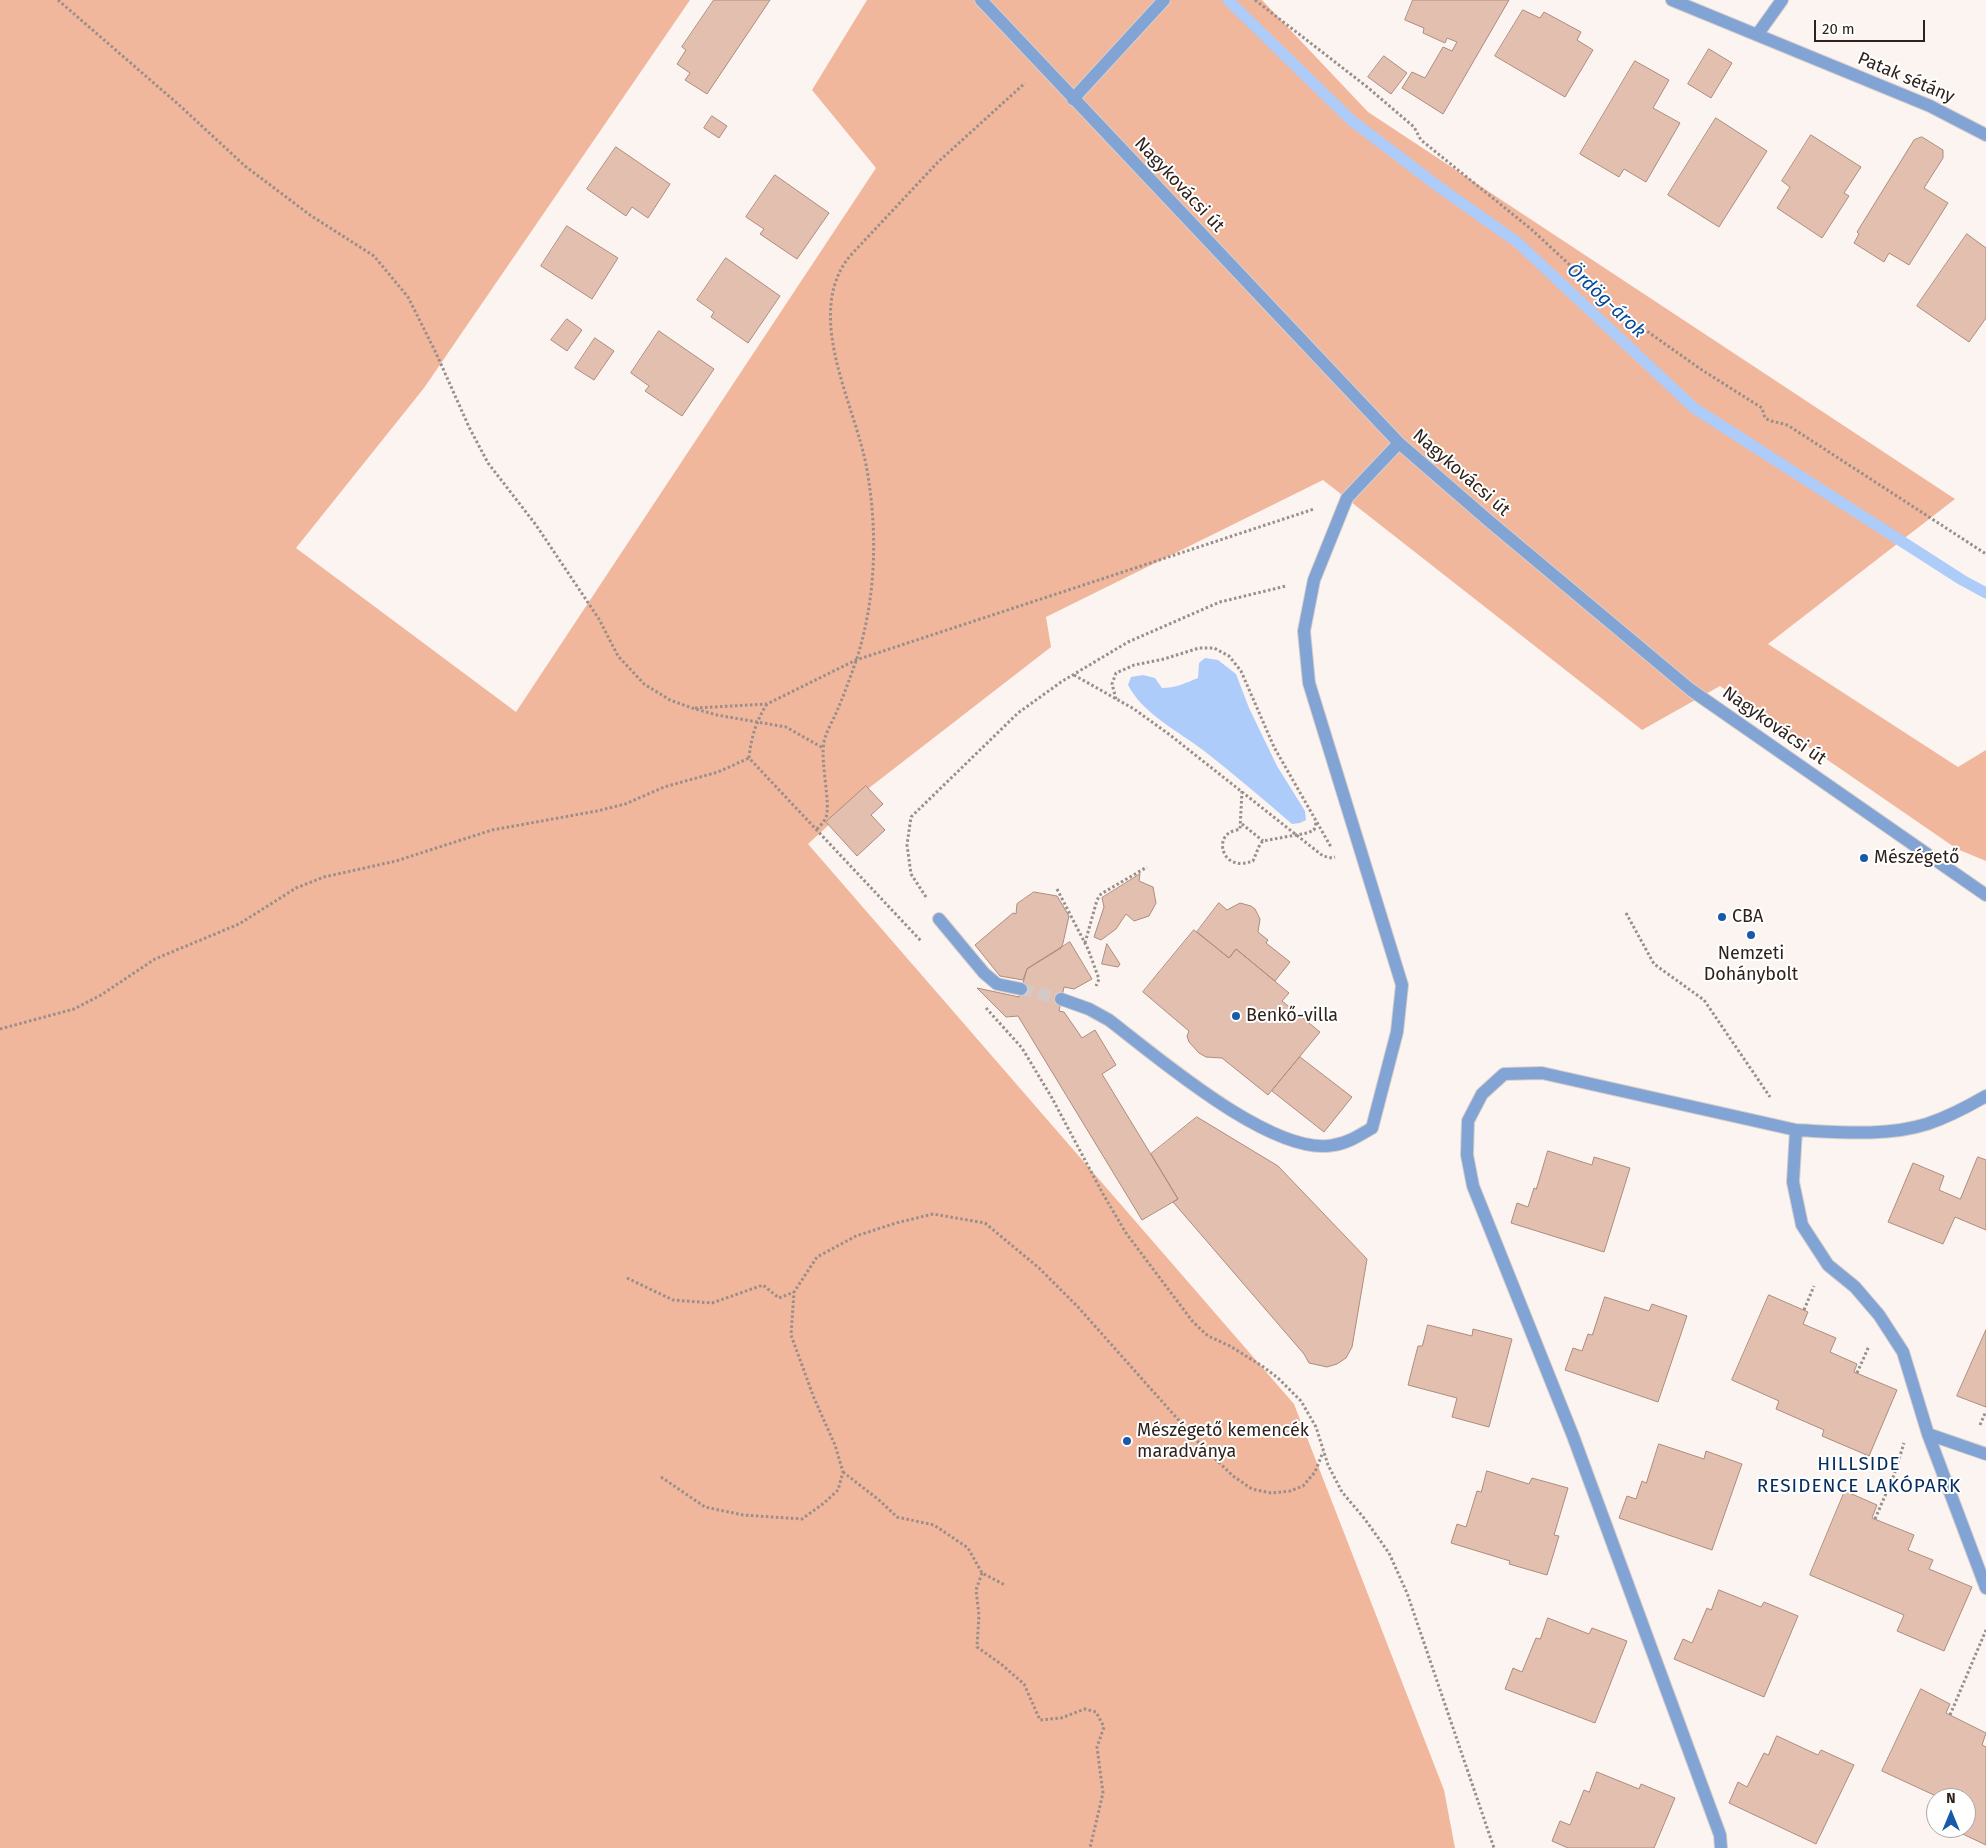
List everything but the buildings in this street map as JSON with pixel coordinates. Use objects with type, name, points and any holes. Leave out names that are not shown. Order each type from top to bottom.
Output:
[{"type":"street","name":"Nagykovácsi út","points":[[981,0],[1400,444],[1691,690],[1986,896]]},
{"type":"street","points":[[1073,99],[1164,0]]},
{"type":"street","name":"Patak sétány","points":[[1672,0],[1930,106],[1986,135]]},
{"type":"street","points":[[1757,35],[1782,0]]},
{"type":"street","points":[[1061,999],[1089,1009],[1109,1020],[1226,1108],[1271,1132],[1307,1145],[1333,1146],[1350,1140],[1372,1128],[1397,1032],[1402,985],[1309,683],[1304,631],[1314,580],[1347,498],[1400,444]]},
{"type":"street","points":[[939,919],[984,974],[997,984],[1021,989]]},
{"type":"street","points":[[1728,1848],[1720,1842],[1573,1436],[1473,1186],[1466,1155],[1468,1121],[1482,1094],[1504,1074],[1542,1073],[1791,1129],[1890,1131],[1925,1124],[1939,1119],[1958,1112],[1986,1096]]},
{"type":"street","points":[[1791,1129],[1793,1182],[1802,1225],[1828,1265],[1855,1287],[1880,1315],[1903,1352],[1928,1434],[1986,1588]]},
{"type":"street","points":[[1928,1434],[1986,1454]]},
{"type":"path","points":[[58,0],[178,104],[245,166],[310,214],[374,256],[408,297],[488,463],[536,525],[600,619],[618,656],[644,684],[670,700],[692,708],[717,715],[757,720],[786,727],[823,748]]},
{"type":"path","points":[[1255,0],[1394,109],[1414,127],[1421,140],[1531,229],[1624,316],[1702,370],[1762,408],[1765,418],[1771,422],[1789,426],[1986,554]]},
{"type":"path","points":[[817,830],[827,814],[823,748],[825,735],[837,711],[856,660],[869,603],[874,538],[870,491],[864,456],[832,342],[830,312],[833,288],[839,272],[850,256],[931,169],[1044,66]]},
{"type":"path","points":[[692,708],[767,704],[856,660],[1347,498]]},
{"type":"path","points":[[939,919],[911,874],[907,846],[911,816],[1018,713],[1074,674],[1128,642],[1220,602],[1314,580]]},
{"type":"path","points":[[1074,674],[1116,699],[1134,709],[1170,735],[1323,856],[1332,858],[1340,856],[1329,844],[1274,747],[1241,671],[1230,656],[1214,648],[1199,648],[1164,659],[1134,665],[1116,673],[1112,684],[1116,699]]},
{"type":"path","points":[[749,758],[757,720],[767,704]]},
{"type":"path","points":[[749,758],[926,947]]},
{"type":"path","points":[[0,1029],[74,1009],[101,995],[155,959],[186,944],[239,924],[296,888],[324,877],[362,870],[420,854],[492,830],[625,804],[664,787],[718,772],[749,758]]},
{"type":"path","points":[[1242,791],[1242,824],[1240,829],[1230,832],[1224,842],[1225,856],[1228,860],[1240,864],[1253,861],[1263,841],[1296,836],[1314,830],[1316,822]]},
{"type":"path","points":[[1242,824],[1263,841]]},
{"type":"path","points":[[1084,943],[1097,900],[1101,894],[1146,867]]},
{"type":"path","points":[[1057,888],[1099,979],[1089,1009]]},
{"type":"path","points":[[1626,913],[1654,964],[1704,1000],[1791,1129]]},
{"type":"path","points":[[981,1003],[1028,1056],[1103,1194],[1139,1252],[1198,1329],[1256,1362],[1278,1378],[1301,1401],[1316,1426],[1323,1452],[1342,1492],[1364,1518],[1391,1556],[1406,1593],[1494,1848]]},
{"type":"path","points":[[661,1477],[705,1507],[743,1514],[802,1520],[824,1504],[838,1490],[843,1472],[835,1445],[814,1398],[791,1335],[794,1292],[817,1257],[856,1236],[896,1223],[933,1214],[985,1223],[1040,1268],[1078,1307],[1199,1443],[1233,1476],[1252,1489],[1271,1493],[1290,1491],[1303,1486],[1315,1472],[1323,1452]]},
{"type":"path","points":[[627,1278],[673,1300],[712,1303],[763,1285],[780,1298],[794,1292]]},
{"type":"path","points":[[1875,1520],[1894,1474],[1917,1398]]},
{"type":"path","points":[[843,1472],[879,1500],[897,1517],[934,1525],[968,1548],[982,1573],[1005,1585]]},
{"type":"path","points":[[982,1573],[976,1590],[980,1615],[976,1647],[1001,1664],[1024,1684],[1040,1720],[1061,1718],[1085,1709],[1096,1712],[1104,1727],[1097,1747],[1103,1793],[1090,1848]]},
{"type":"path","points":[[1950,1715],[1986,1630]]},
{"type":"shaded area","points":[[0,0],[690,0],[424,388],[296,548],[516,712],[876,168],[812,90],[867,0],[1262,0],[1368,112],[1955,499],[1768,644],[1958,767],[1986,750],[1986,861],[1957,849],[1720,686],[1642,730],[1323,480],[1046,617],[1051,647],[869,788],[808,844],[1294,1404],[1444,1790],[1455,1848],[0,1848]]},
{"type":"water","points":[[1205,658],[1218,660],[1236,674],[1249,708],[1277,766],[1305,811],[1306,820],[1292,824],[1215,759],[1152,713],[1143,705],[1128,685],[1131,677],[1143,675],[1155,678],[1162,688],[1185,683],[1198,678],[1199,663]]},
{"type":"waterway","name":"Ördög-árok","points":[[1228,0],[1351,120],[1439,187],[1517,242],[1694,408],[1962,580],[1986,593]]},
{"type":"tunnel","points":[[1021,989],[1061,999]]},
{"type":"place","name":"Mészégető","points":[[1864,858]]},
{"type":"place","name":"CBA","points":[[1722,917]]},
{"type":"place","name":"Nemzeti Dohánybolt","points":[[1751,935]]},
{"type":"place","name":"Benkő-villa","points":[[1236,1016]]},
{"type":"place","name":"Mészégető kemencék maradványa","points":[[1127,1441]]},
{"type":"district","name":"HILLSIDE RESIDENCE LAKÓPARK","points":[[1859,1476]]}]
